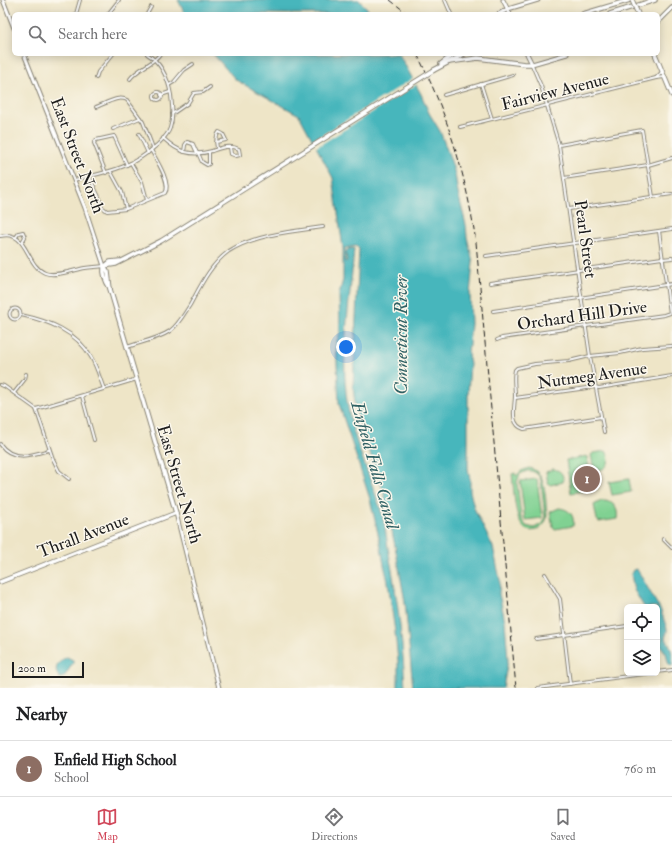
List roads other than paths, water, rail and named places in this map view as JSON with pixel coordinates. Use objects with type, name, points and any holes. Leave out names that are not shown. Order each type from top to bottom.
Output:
[{"type":"main road","points":[[3,0],[12,23]]},
{"type":"main road","points":[[503,0],[509,12]]},
{"type":"main road","points":[[503,12],[535,0]]},
{"type":"main road","points":[[591,12],[631,0],[637,12]]},
{"type":"main road","points":[[616,12],[655,0]]},
{"type":"main road","points":[[660,20],[672,8]]},
{"type":"main road","name":"East Street North","points":[[25,56],[85,208],[104,266],[108,272],[110,289],[176,513],[219,688]]},
{"type":"main road","points":[[435,70],[452,56]]},
{"type":"main road","points":[[104,266],[116,264],[164,239],[435,70],[460,56]]},
{"type":"main road","name":"Pearl Street","points":[[528,56],[532,64]]},
{"type":"main road","points":[[448,62],[474,58],[532,64],[560,56]]},
{"type":"main road","points":[[656,56],[672,95]]},
{"type":"main road","name":"Thrall Avenue","points":[[0,582],[176,513]]},
{"type":"street","points":[[77,12],[80,0]]},
{"type":"street","points":[[110,12],[119,0]]},
{"type":"street","points":[[445,0],[450,12]]},
{"type":"street","points":[[148,12],[151,7]]},
{"type":"street","points":[[96,78],[111,56]]},
{"type":"street","points":[[74,180],[111,172],[131,163],[148,153],[163,138],[170,128],[172,114],[169,85],[162,69],[150,56]]},
{"type":"street","points":[[130,79],[139,70],[155,60],[158,56]]},
{"type":"street","points":[[169,85],[174,82],[184,70],[193,64]]},
{"type":"street","name":"Pearl Street","points":[[532,64],[541,86],[559,146],[590,356],[604,432]]},
{"type":"street","points":[[656,78],[662,72]]},
{"type":"street","points":[[444,95],[512,75]]},
{"type":"street","name":"Fairview Avenue","points":[[460,127],[664,77]]},
{"type":"street","points":[[481,84],[492,119]]},
{"type":"street","points":[[172,114],[188,103],[194,93],[203,92],[210,87]]},
{"type":"street","points":[[161,95],[170,92]]},
{"type":"street","points":[[89,176],[99,196],[103,209],[111,211],[126,209],[167,191],[163,174],[144,126],[127,100],[118,99],[96,107]]},
{"type":"street","points":[[113,129],[140,118]]},
{"type":"street","points":[[559,146],[642,130],[653,197]]},
{"type":"street","points":[[216,142],[226,140],[223,134],[219,132],[216,142],[217,148]]},
{"type":"street","points":[[139,134],[148,153]]},
{"type":"street","points":[[106,173],[94,143],[96,140],[114,136],[127,165]]},
{"type":"street","points":[[163,138],[177,149],[184,152],[197,153],[217,148],[230,147],[235,147],[238,149],[240,155],[236,156],[231,154],[230,147]]},
{"type":"street","points":[[184,152],[187,142],[193,144],[202,162],[207,165],[210,161],[209,151]]},
{"type":"street","points":[[564,178],[648,165],[672,158]]},
{"type":"street","points":[[131,163],[142,182],[147,200]]},
{"type":"street","points":[[111,172],[122,192],[126,209]]},
{"type":"street","points":[[569,209],[672,194]]},
{"type":"street","points":[[127,347],[161,336],[175,327],[182,319],[213,266],[220,258],[242,244],[262,238],[323,227]]},
{"type":"street","points":[[486,256],[672,229]]},
{"type":"street","points":[[658,231],[666,285]]},
{"type":"street","points":[[15,237],[19,233],[23,232],[25,237],[22,242]]},
{"type":"street","points":[[0,236],[11,235],[22,242],[37,266],[41,271],[46,273],[55,274],[104,266]]},
{"type":"street","points":[[490,284],[578,270],[672,258]]},
{"type":"street","points":[[493,311],[672,284]]},
{"type":"street","name":"Orchard Hill Drive","points":[[497,340],[502,338],[664,315],[670,313],[666,285]]},
{"type":"street","points":[[21,315],[18,320],[14,320],[10,317],[12,310],[17,309],[21,315],[46,321],[57,326],[77,340],[92,358],[104,390]]},
{"type":"street","points":[[601,417],[524,429],[518,426],[515,420],[514,409],[514,372],[517,368],[535,364],[569,361],[590,356],[620,353],[642,348],[672,346]]},
{"type":"street","points":[[14,393],[25,379],[26,374]]},
{"type":"street","name":"Nutmeg Avenue","points":[[515,398],[596,387],[599,388],[672,376]]},
{"type":"street","points":[[36,409],[137,380]]},
{"type":"street","points":[[0,385],[36,409],[56,466],[69,479]]},
{"type":"street","points":[[82,396],[94,440]]},
{"type":"street","points":[[0,444],[9,453],[20,457],[50,450]]},
{"type":"street","points":[[662,539],[672,548]]},
{"type":"street","points":[[545,574],[560,599],[570,684]]},
{"type":"street","points":[[536,639],[624,626]]},
{"type":"street","points":[[660,672],[672,670]]},
{"type":"street","points":[[538,688],[629,676]]},
{"type":"water","points":[[178,0],[359,0],[369,12],[184,12]]},
{"type":"water","points":[[215,56],[400,56],[421,94],[429,113],[440,131],[455,174],[473,262],[470,294],[471,324],[468,354],[470,364],[468,394],[468,469],[470,491],[474,508],[493,547],[500,580],[499,594],[505,621],[508,660],[503,688],[413,688],[405,602],[395,546],[383,490],[358,420],[355,404],[353,387],[359,249],[356,246],[345,248],[345,262],[347,261],[346,252],[348,249],[354,248],[346,339],[346,393],[348,409],[356,439],[385,525],[398,607],[403,656],[405,688],[398,688],[398,661],[395,632],[388,582],[380,542],[370,499],[339,404],[336,344],[340,332],[339,294],[343,280],[343,248],[333,178],[299,115],[236,80]]},
{"type":"water","points":[[636,569],[638,571],[657,604],[642,604],[634,590],[631,574],[633,570]]},
{"type":"water","points":[[660,609],[667,629],[665,638],[672,655],[672,666],[669,665],[666,653],[660,645],[662,638],[660,636]]},
{"type":"water","points":[[67,657],[73,660],[73,663],[64,677],[60,678],[56,672],[57,666]]},
{"type":"railway","points":[[390,0],[405,12]]},
{"type":"railway","points":[[418,56],[447,123],[467,193],[476,242],[516,688]]},
{"type":"place","name":"Enfield High School","points":[[587,479]]},
{"type":"water label","name":"Connecticut River","points":[[401,335]]},
{"type":"water label","name":"Enfield Falls Canal","points":[[375,465]]}]
